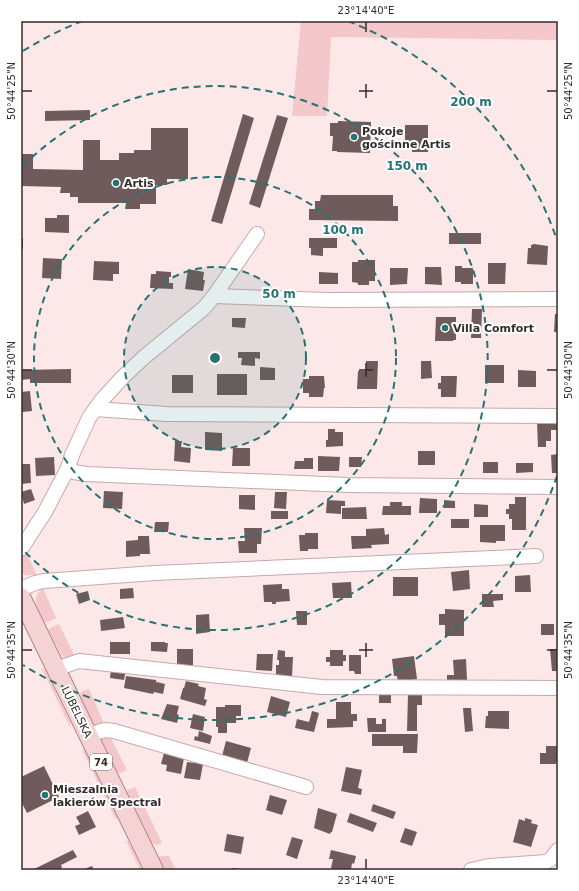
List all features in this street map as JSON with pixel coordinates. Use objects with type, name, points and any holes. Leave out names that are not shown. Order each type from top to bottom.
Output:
[{"type":"main road","name":"LUBELSKA","points":[[21,597],[154,870]]},
{"type":"street","points":[[21,549],[37,526],[68,468],[72,455],[89,418],[95,409],[121,379],[143,358],[204,308],[257,234]]},
{"type":"street","points":[[214,296],[328,300],[558,299]]},
{"type":"street","points":[[95,409],[166,414],[558,416]]},
{"type":"street","points":[[68,468],[74,472],[86,474],[292,483],[558,487]]},
{"type":"street","points":[[21,589],[44,581],[155,573],[536,556]]},
{"type":"street","points":[[56,669],[79,661],[322,687],[558,688]]},
{"type":"street","points":[[88,735],[105,730],[114,731],[306,786]]},
{"type":"street","points":[[472,870],[489,866],[546,862],[551,859],[558,850]]},
{"type":"shaded area","points":[[301,21],[558,21],[558,40],[331,37],[327,116],[292,116]]},
{"type":"shaded area","points":[[25,550],[37,575],[25,575],[21,572],[21,556]]},
{"type":"shaded area","points":[[43,588],[56,618],[45,623],[36,605],[37,596]]},
{"type":"shaded area","points":[[59,624],[75,657],[68,659],[62,656],[48,629]]},
{"type":"shaded area","points":[[41,667],[45,670],[70,722],[70,727]]},
{"type":"shaded area","points":[[89,689],[105,726],[95,726],[80,696],[81,692]]},
{"type":"shaded area","points":[[109,734],[127,770],[121,773],[118,773],[101,738]]},
{"type":"shaded area","points":[[82,749],[85,751],[99,780],[98,783]]},
{"type":"shaded area","points":[[135,787],[162,843],[156,845],[152,843],[127,792]]},
{"type":"shaded area","points":[[102,791],[104,791],[117,817],[116,820]]},
{"type":"shaded area","points":[[126,841],[129,842],[142,870],[140,870]]},
{"type":"shaded area","points":[[169,856],[176,870],[166,870],[158,857]]},
{"type":"building","points":[[90,110],[90,120],[45,121],[45,111]]},
{"type":"building","points":[[243,114],[254,118],[222,224],[211,221]]},
{"type":"building","points":[[277,115],[288,118],[260,208],[249,204]]},
{"type":"building","points":[[338,121],[371,122],[370,153],[332,151],[333,136],[330,136],[330,123],[338,123]]},
{"type":"building","points":[[405,125],[428,125],[428,152],[412,152],[412,147],[405,147]]},
{"type":"building","points":[[151,128],[188,128],[188,179],[167,179],[167,185],[156,185],[156,204],[140,204],[140,209],[125,209],[126,203],[78,203],[78,197],[70,197],[70,193],[60,193],[61,187],[21,186],[21,154],[33,154],[33,169],[83,170],[83,140],[100,140],[100,160],[119,160],[119,153],[134,153],[134,150],[151,150]]},
{"type":"building","points":[[321,195],[393,195],[393,206],[398,206],[398,221],[309,220],[309,209],[315,209],[315,201],[320,201]]},
{"type":"building","points":[[57,215],[69,215],[69,233],[45,232],[45,218],[57,218]]},
{"type":"building","points":[[449,233],[481,233],[481,244],[449,244]]},
{"type":"building","points":[[21,238],[23,238],[23,249],[21,249]]},
{"type":"building","points":[[309,238],[337,238],[337,248],[323,248],[323,256],[311,255]]},
{"type":"building","points":[[531,245],[548,246],[547,265],[527,264],[528,248],[531,248]]},
{"type":"building","points":[[43,258],[62,259],[61,279],[42,278]]},
{"type":"building","points":[[358,260],[375,260],[375,281],[369,281],[369,285],[358,285],[358,283],[352,282],[352,262],[358,262]]},
{"type":"building","points":[[94,261],[119,262],[119,274],[113,274],[113,281],[93,280]]},
{"type":"building","points":[[488,263],[506,263],[505,284],[488,284]]},
{"type":"building","points":[[455,266],[462,266],[462,268],[473,268],[473,284],[461,284],[461,282],[455,282]]},
{"type":"building","points":[[425,267],[441,267],[442,285],[425,284]]},
{"type":"building","points":[[390,268],[408,268],[407,284],[390,285]]},
{"type":"building","points":[[188,269],[204,272],[203,280],[205,280],[203,291],[185,289]]},
{"type":"building","points":[[156,271],[171,272],[169,283],[173,283],[173,289],[150,288],[151,274],[156,274]]},
{"type":"building","points":[[319,272],[338,273],[338,284],[319,284]]},
{"type":"building","points":[[472,309],[482,309],[481,338],[471,338]]},
{"type":"building","points":[[555,314],[558,314],[558,332],[554,332]]},
{"type":"building","points":[[436,317],[456,317],[456,340],[435,341]]},
{"type":"building","points":[[232,318],[246,318],[245,328],[232,327]]},
{"type":"building","points":[[238,352],[260,352],[260,359],[255,358],[255,366],[241,365],[242,358],[238,358]]},
{"type":"building","points":[[366,361],[378,361],[377,389],[357,389],[358,371],[366,371]]},
{"type":"building","points":[[421,361],[431,361],[432,378],[421,379]]},
{"type":"building","points":[[485,365],[504,365],[504,383],[485,383]]},
{"type":"building","points":[[260,367],[275,368],[275,380],[260,380]]},
{"type":"building","points":[[71,369],[71,383],[30,383],[30,379],[21,380],[21,370]]},
{"type":"building","points":[[518,370],[536,371],[536,387],[518,387]]},
{"type":"building","points":[[217,374],[247,374],[247,395],[217,395]]},
{"type":"building","points":[[172,375],[193,375],[193,393],[172,393]]},
{"type":"building","points":[[309,376],[324,376],[325,388],[323,397],[309,397],[309,393],[303,393],[303,379],[309,379]]},
{"type":"building","points":[[441,376],[457,376],[456,397],[441,397],[441,389],[438,389],[438,383],[441,383]]},
{"type":"building","points":[[30,391],[32,411],[22,412],[21,392]]},
{"type":"building","points":[[537,421],[558,421],[558,430],[551,430],[551,441],[546,441],[546,447],[538,447]]},
{"type":"building","points":[[328,429],[335,429],[335,432],[343,432],[343,446],[326,447],[326,440],[328,440]]},
{"type":"building","points":[[205,432],[222,433],[222,451],[205,450]]},
{"type":"building","points":[[175,441],[182,441],[181,447],[191,448],[190,463],[174,461]]},
{"type":"building","points":[[233,448],[250,448],[250,466],[232,466]]},
{"type":"building","points":[[418,451],[435,451],[435,465],[418,465]]},
{"type":"building","points":[[558,454],[558,473],[552,473],[551,455]]},
{"type":"building","points":[[318,456],[340,457],[339,471],[318,471]]},
{"type":"building","points":[[54,457],[55,475],[36,476],[35,458]]},
{"type":"building","points":[[349,457],[362,457],[361,467],[349,467]]},
{"type":"building","points":[[304,458],[313,458],[313,469],[294,469],[295,461],[304,461]]},
{"type":"building","points":[[483,462],[498,462],[498,473],[483,473]]},
{"type":"building","points":[[516,463],[533,463],[533,472],[516,473]]},
{"type":"building","points":[[21,464],[30,464],[31,483],[21,484]]},
{"type":"building","points":[[31,489],[35,500],[24,504],[21,492]]},
{"type":"building","points":[[104,491],[123,492],[122,509],[103,508]]},
{"type":"building","points":[[275,492],[287,492],[286,509],[274,508]]},
{"type":"building","points":[[239,495],[255,495],[255,510],[239,509]]},
{"type":"building","points":[[515,497],[526,497],[526,530],[512,530],[512,519],[509,519],[509,514],[506,514],[506,509],[509,509],[509,504],[515,504]]},
{"type":"building","points":[[420,498],[437,499],[437,513],[419,513]]},
{"type":"building","points":[[327,500],[345,501],[345,506],[341,506],[341,514],[326,513]]},
{"type":"building","points":[[444,500],[455,501],[455,508],[444,508]]},
{"type":"building","points":[[390,502],[402,502],[402,506],[411,506],[411,515],[382,515],[383,506],[390,506]]},
{"type":"building","points":[[474,504],[488,505],[488,517],[474,517]]},
{"type":"building","points":[[366,507],[367,519],[342,519],[342,508]]},
{"type":"building","points":[[271,511],[288,511],[288,519],[271,519]]},
{"type":"building","points":[[451,519],[469,519],[469,528],[451,528]]},
{"type":"building","points":[[155,522],[169,522],[168,532],[154,532]]},
{"type":"building","points":[[480,525],[505,525],[505,541],[496,541],[496,543],[480,542]]},
{"type":"building","points":[[244,528],[262,528],[261,544],[257,544],[257,553],[239,553],[238,541],[245,541]]},
{"type":"building","points":[[384,528],[385,535],[389,534],[389,544],[371,545],[372,548],[352,549],[351,536],[366,536],[366,529]]},
{"type":"building","points":[[305,533],[318,533],[318,549],[300,551],[299,535],[305,535]]},
{"type":"building","points":[[138,536],[149,536],[150,554],[140,554],[140,556],[126,557],[126,541],[138,540]]},
{"type":"building","points":[[469,570],[470,589],[453,591],[451,572]]},
{"type":"building","points":[[530,575],[531,592],[515,592],[515,576]]},
{"type":"building","points":[[393,577],[418,577],[418,596],[393,596]]},
{"type":"building","points":[[351,582],[352,598],[333,598],[332,583]]},
{"type":"building","points":[[282,584],[282,589],[289,589],[290,601],[276,602],[276,604],[272,604],[272,602],[264,602],[263,585]]},
{"type":"building","points":[[133,588],[134,598],[120,599],[120,589]]},
{"type":"building","points":[[88,591],[90,600],[79,604],[76,594]]},
{"type":"building","points":[[482,594],[503,594],[503,600],[493,601],[494,607],[482,607]]},
{"type":"building","points":[[445,609],[464,610],[464,636],[445,636],[445,625],[439,625],[439,614],[445,614]]},
{"type":"building","points":[[296,611],[307,611],[307,625],[297,625]]},
{"type":"building","points":[[209,614],[210,632],[196,634],[196,615]]},
{"type":"building","points":[[123,617],[125,628],[101,631],[100,620]]},
{"type":"building","points":[[541,624],[554,624],[554,635],[541,635]]},
{"type":"building","points":[[110,642],[130,642],[130,654],[110,654]]},
{"type":"building","points":[[151,642],[168,643],[167,652],[151,651]]},
{"type":"building","points":[[177,649],[193,649],[193,665],[177,665]]},
{"type":"building","points":[[550,649],[558,649],[558,671],[552,671]]},
{"type":"building","points":[[278,650],[285,651],[285,657],[293,657],[292,677],[276,676],[276,665],[279,665],[279,660],[277,660]]},
{"type":"building","points":[[330,650],[343,650],[343,655],[346,655],[346,661],[343,661],[343,666],[330,666],[330,662],[326,662],[326,657],[330,657]]},
{"type":"building","points":[[257,654],[273,654],[272,671],[256,670]]},
{"type":"building","points":[[349,655],[361,655],[361,674],[355,674],[354,671],[349,671]]},
{"type":"building","points":[[414,656],[417,679],[398,682],[397,676],[394,676],[392,659]]},
{"type":"building","points":[[466,659],[467,680],[447,680],[447,675],[454,675],[453,660]]},
{"type":"building","points":[[111,669],[126,670],[124,680],[110,678]]},
{"type":"building","points":[[126,676],[156,680],[157,684],[157,682],[165,684],[163,694],[154,692],[153,694],[124,688]]},
{"type":"building","points":[[186,681],[199,684],[198,686],[206,688],[204,699],[207,700],[205,706],[180,699]]},
{"type":"building","points":[[379,694],[391,694],[391,703],[379,703]]},
{"type":"building","points":[[408,695],[422,695],[422,705],[417,705],[417,731],[407,731]]},
{"type":"building","points":[[271,696],[290,702],[286,717],[267,712]]},
{"type":"building","points":[[336,702],[351,702],[351,714],[357,714],[357,721],[353,721],[353,727],[327,728],[327,719],[336,719]]},
{"type":"building","points":[[167,704],[179,706],[177,723],[161,719]]},
{"type":"building","points":[[225,705],[241,705],[241,716],[236,716],[236,723],[227,723],[227,733],[218,733],[218,727],[216,727],[216,707],[225,707]]},
{"type":"building","points":[[463,708],[471,708],[473,731],[465,732]]},
{"type":"building","points":[[312,711],[319,713],[314,732],[295,728],[297,719],[309,722]]},
{"type":"building","points":[[488,711],[509,711],[509,729],[485,728]]},
{"type":"building","points":[[193,714],[205,717],[203,731],[190,728]]},
{"type":"building","points":[[367,718],[376,718],[376,724],[382,724],[382,719],[386,719],[386,732],[368,732]]},
{"type":"building","points":[[199,731],[212,736],[210,744],[194,740],[195,736],[198,737]]},
{"type":"building","points":[[372,734],[418,734],[417,753],[403,753],[403,746],[372,746]]},
{"type":"building","points":[[226,741],[251,748],[247,763],[222,756]]},
{"type":"building","points":[[546,746],[558,746],[558,762],[556,762],[556,764],[540,764],[540,753],[546,753]]},
{"type":"building","points":[[164,753],[184,758],[181,774],[166,771],[167,765],[161,764]]},
{"type":"building","points":[[187,762],[203,764],[200,780],[184,778]]},
{"type":"building","points":[[44,766],[59,797],[27,813],[21,801],[21,777]]},
{"type":"building","points":[[346,767],[362,770],[358,788],[362,789],[361,795],[341,791]]},
{"type":"building","points":[[270,795],[287,800],[282,815],[266,810]]},
{"type":"building","points":[[373,804],[396,812],[393,819],[371,811]]},
{"type":"building","points":[[318,808],[337,814],[332,832],[330,834],[314,828]]},
{"type":"building","points":[[88,811],[96,827],[79,835],[75,826],[80,824],[76,817]]},
{"type":"building","points":[[350,813],[377,823],[373,832],[347,822]]},
{"type":"building","points":[[525,818],[532,820],[531,823],[538,825],[531,847],[513,842],[519,819],[525,821]]},
{"type":"building","points":[[405,828],[417,832],[412,846],[400,842]]},
{"type":"building","points":[[227,834],[244,837],[241,854],[224,851]]},
{"type":"building","points":[[292,837],[303,840],[297,859],[286,855]]},
{"type":"building","points":[[73,850],[77,857],[61,865],[62,868],[57,870],[32,870]]},
{"type":"building","points":[[331,850],[356,856],[354,864],[352,863],[351,870],[336,870],[331,868],[333,859],[329,859]]},
{"type":"building","points":[[92,866],[94,870],[82,870]]},
{"type":"building","points":[[232,868],[245,869],[245,870],[232,870]]},
{"type":"place","name":"Pokoje gościnne Artis","points":[[354,137]]},
{"type":"place","name":"Artis","points":[[116,183]]},
{"type":"place","name":"Villa Comfort","points":[[445,328]]},
{"type":"place","name":"Mieszalnia lakierów Spectral","points":[[45,795]]}]
